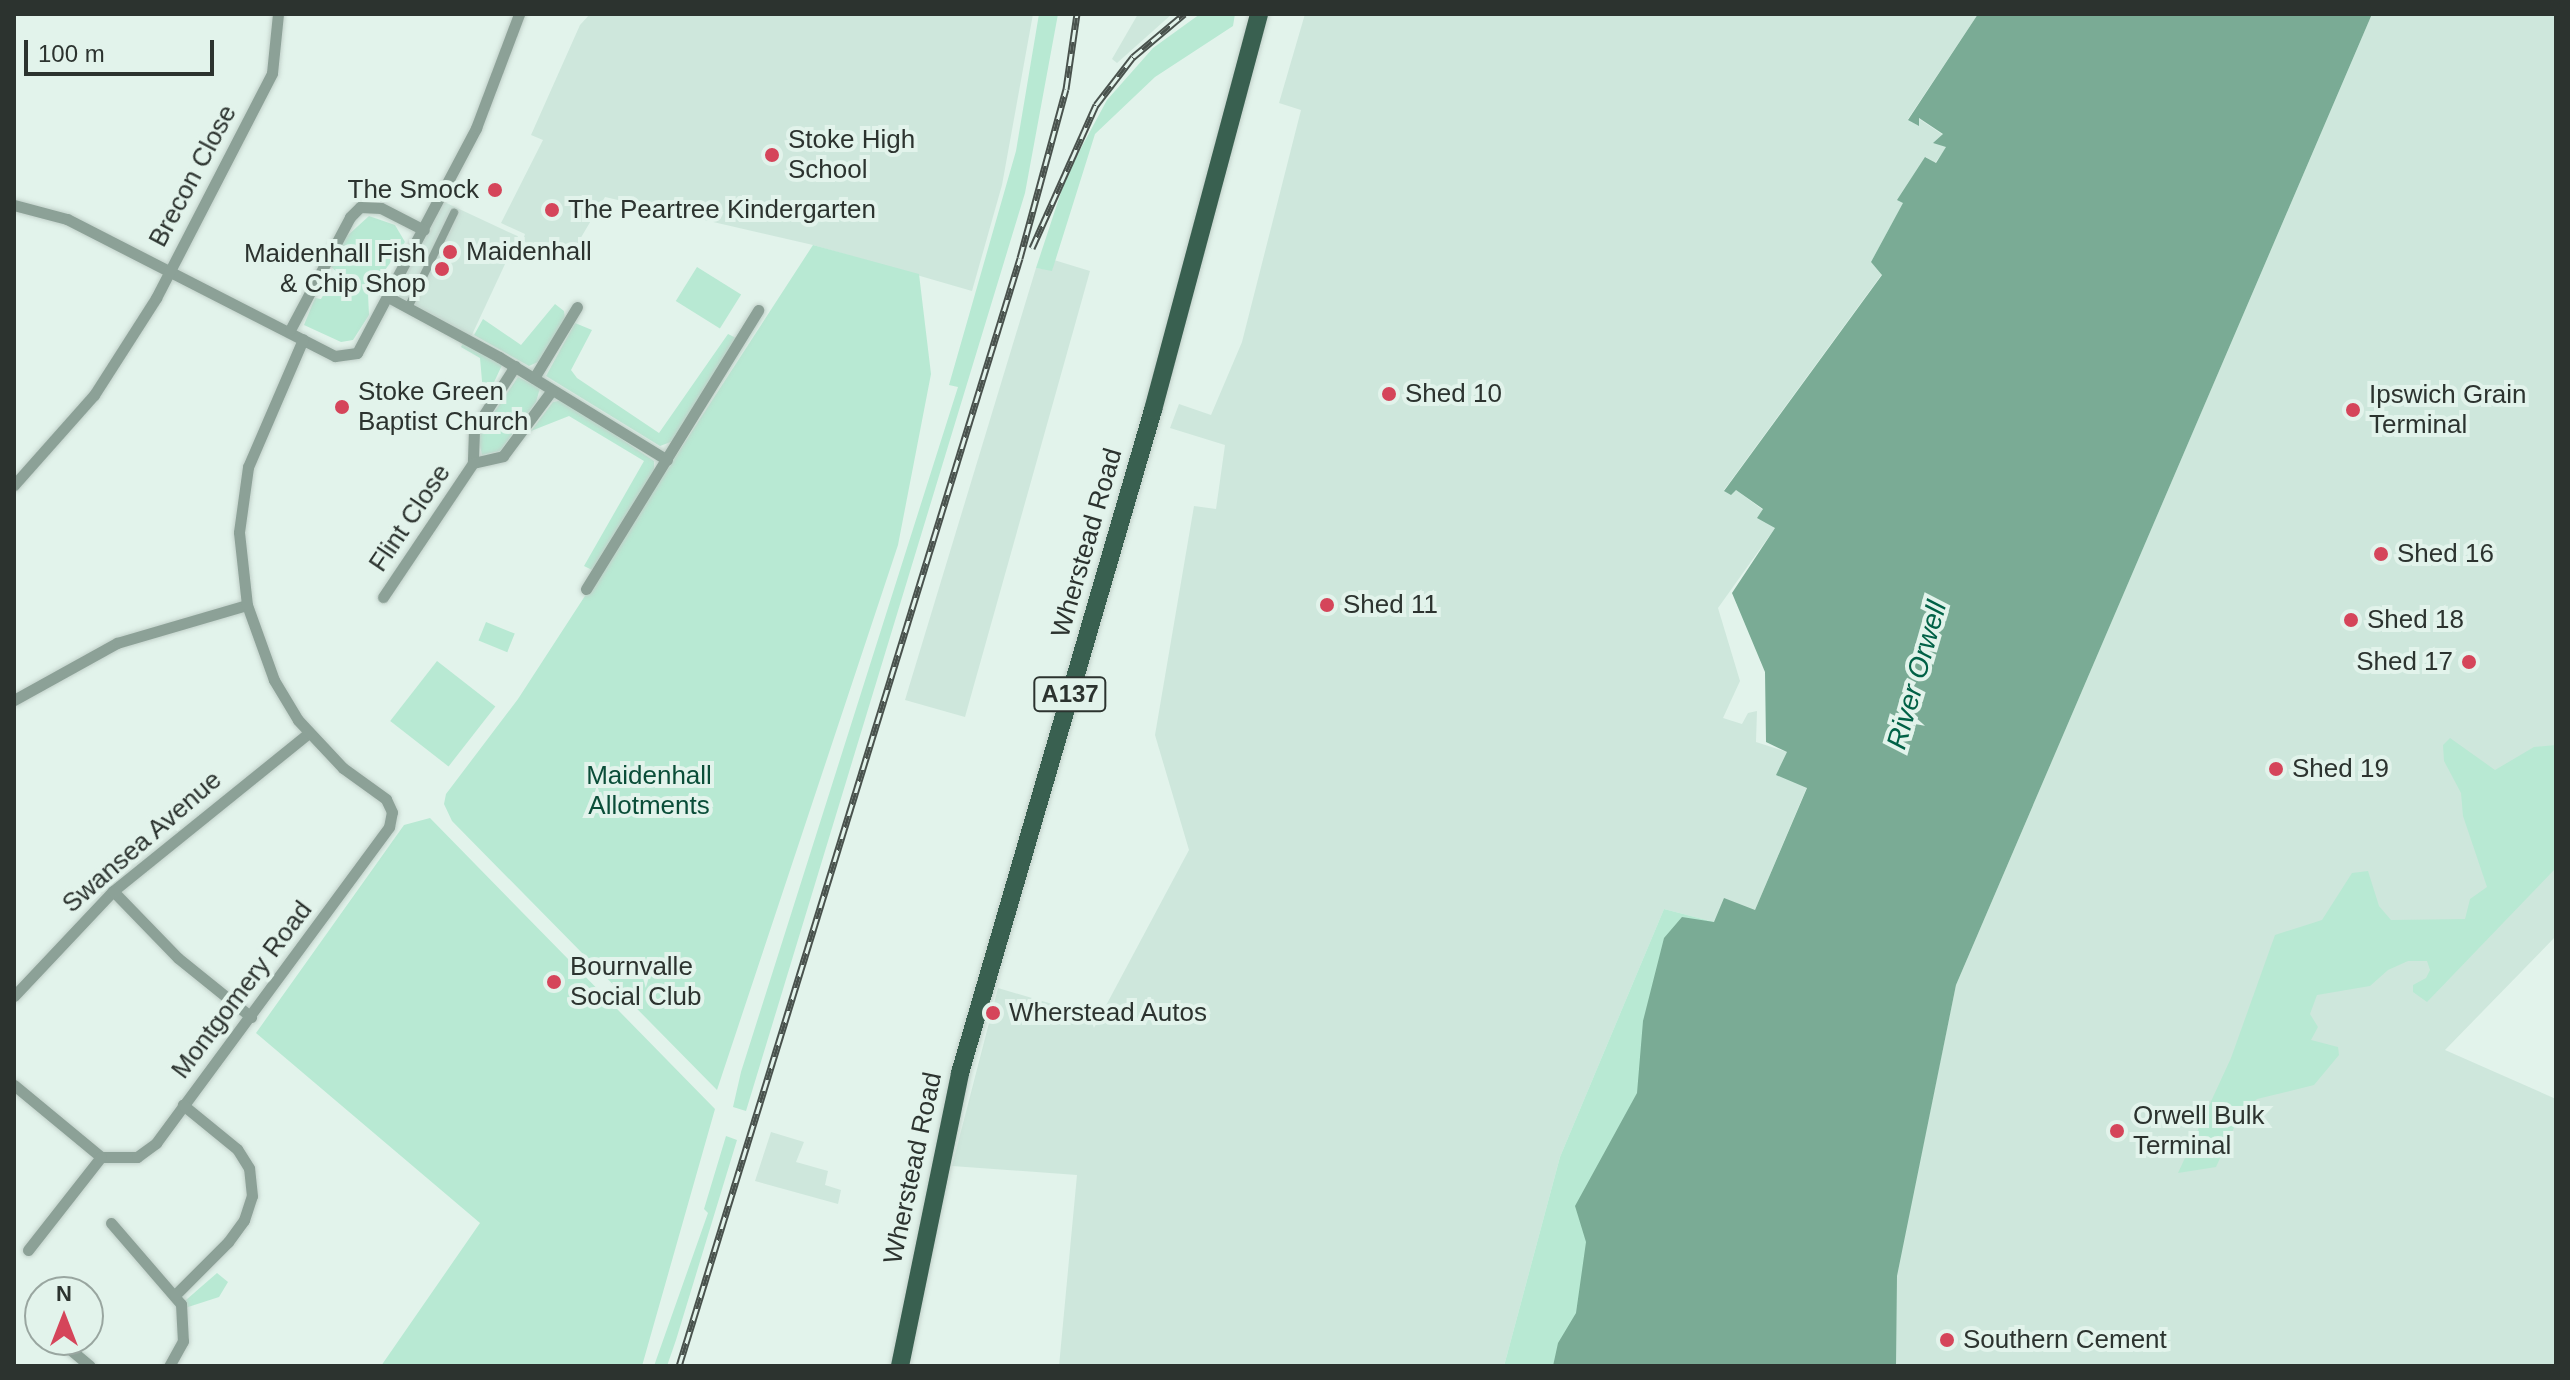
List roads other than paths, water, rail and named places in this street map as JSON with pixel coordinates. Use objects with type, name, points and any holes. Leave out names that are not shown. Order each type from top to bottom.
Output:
[{"type":"main road","name":"Wherstead Road","points":[[900,1366],[960,1073],[1153,410],[1259,14]]},
{"type":"street","name":"Brecon Close","points":[[169,268],[272,73],[278,14]]},
{"type":"street","points":[[14,205],[67,219],[169,268],[335,356],[357,353],[476,128],[519,14]]},
{"type":"street","points":[[290,330],[350,217],[360,207],[381,208],[424,230]]},
{"type":"street","points":[[408,308],[454,213]]},
{"type":"street","points":[[14,485],[94,395],[169,268]]},
{"type":"street","points":[[388,297],[515,366],[667,460]]},
{"type":"street","points":[[534,378],[577,307]]},
{"type":"street","points":[[586,589],[758,310]]},
{"type":"street","points":[[303,339],[248,467],[239,532],[247,605],[274,680],[309,733]]},
{"type":"street","name":"Flint Close","points":[[383,597],[473,463],[474,430],[515,366]]},
{"type":"street","name":"Flint Close","points":[[473,463],[503,456],[552,390]]},
{"type":"street","points":[[14,700],[117,643],[247,605]]},
{"type":"street","name":"Montgomery Road","points":[[101,1157],[137,1157],[156,1143],[375,849],[392,812],[386,799],[343,768],[309,733]]},
{"type":"street","name":"Swansea Avenue","points":[[14,996],[113,891],[309,733]]},
{"type":"street","points":[[113,891],[178,958],[251,1017]]},
{"type":"street","points":[[14,1085],[101,1157],[28,1250]]},
{"type":"street","points":[[175,1295],[228,1242],[244,1220],[252,1196],[249,1168],[237,1149],[183,1105]]},
{"type":"street","points":[[111,1223],[181,1304],[183,1341],[169,1366]]},
{"type":"water","name":"River Orwell","points":[[1978,14],[2372,14],[1956,985],[1897,1276],[1896,1366],[1553,1366],[1558,1343],[1576,1313],[1586,1242],[1575,1206],[1637,1093],[1643,1021],[1664,938],[1682,917],[1714,922],[1724,898],[1755,910],[1807,788],[1776,775],[1787,752],[1766,742],[1765,672],[1732,593],[1775,528],[1757,518],[1763,509],[1736,490],[1731,495],[1724,491],[1882,275],[1871,262],[1903,203],[1897,200],[1925,157],[1936,163],[1946,147],[1933,143],[1943,134],[1919,118],[1919,126],[1908,120]]},
{"type":"railway","points":[[679,1366],[1020,258],[1066,89],[1077,14]]},
{"type":"railway","points":[[1032,248],[1096,105],[1133,57],[1184,14]]},
{"type":"place","name":"Stoke High School","points":[[772,155]]},
{"type":"place","name":"The Smock","points":[[495,190]]},
{"type":"place","name":"The Peartree Kindergarten","points":[[552,210]]},
{"type":"place","name":"Maidenhall","points":[[450,252]]},
{"type":"place","name":"Maidenhall Fish & Chip Shop","points":[[442,269]]},
{"type":"place","name":"Shed 10","points":[[1389,394]]},
{"type":"place","name":"Stoke Green Baptist Church","points":[[342,407]]},
{"type":"place","name":"Ipswich Grain Terminal","points":[[2353,410]]},
{"type":"place","name":"Shed 16","points":[[2381,554]]},
{"type":"place","name":"Shed 11","points":[[1327,605]]},
{"type":"place","name":"Shed 18","points":[[2351,620]]},
{"type":"place","name":"Shed 17","points":[[2469,662]]},
{"type":"place","name":"Shed 19","points":[[2276,769]]},
{"type":"place","name":"Bournvalle Social Club","points":[[554,982]]},
{"type":"place","name":"Wherstead Autos","points":[[993,1013]]},
{"type":"place","name":"Orwell Bulk Terminal","points":[[2117,1131]]},
{"type":"place","name":"Southern Cement","points":[[1947,1340]]},
{"type":"park label","name":"Maidenhall Allotments","points":[[649,791]]}]
